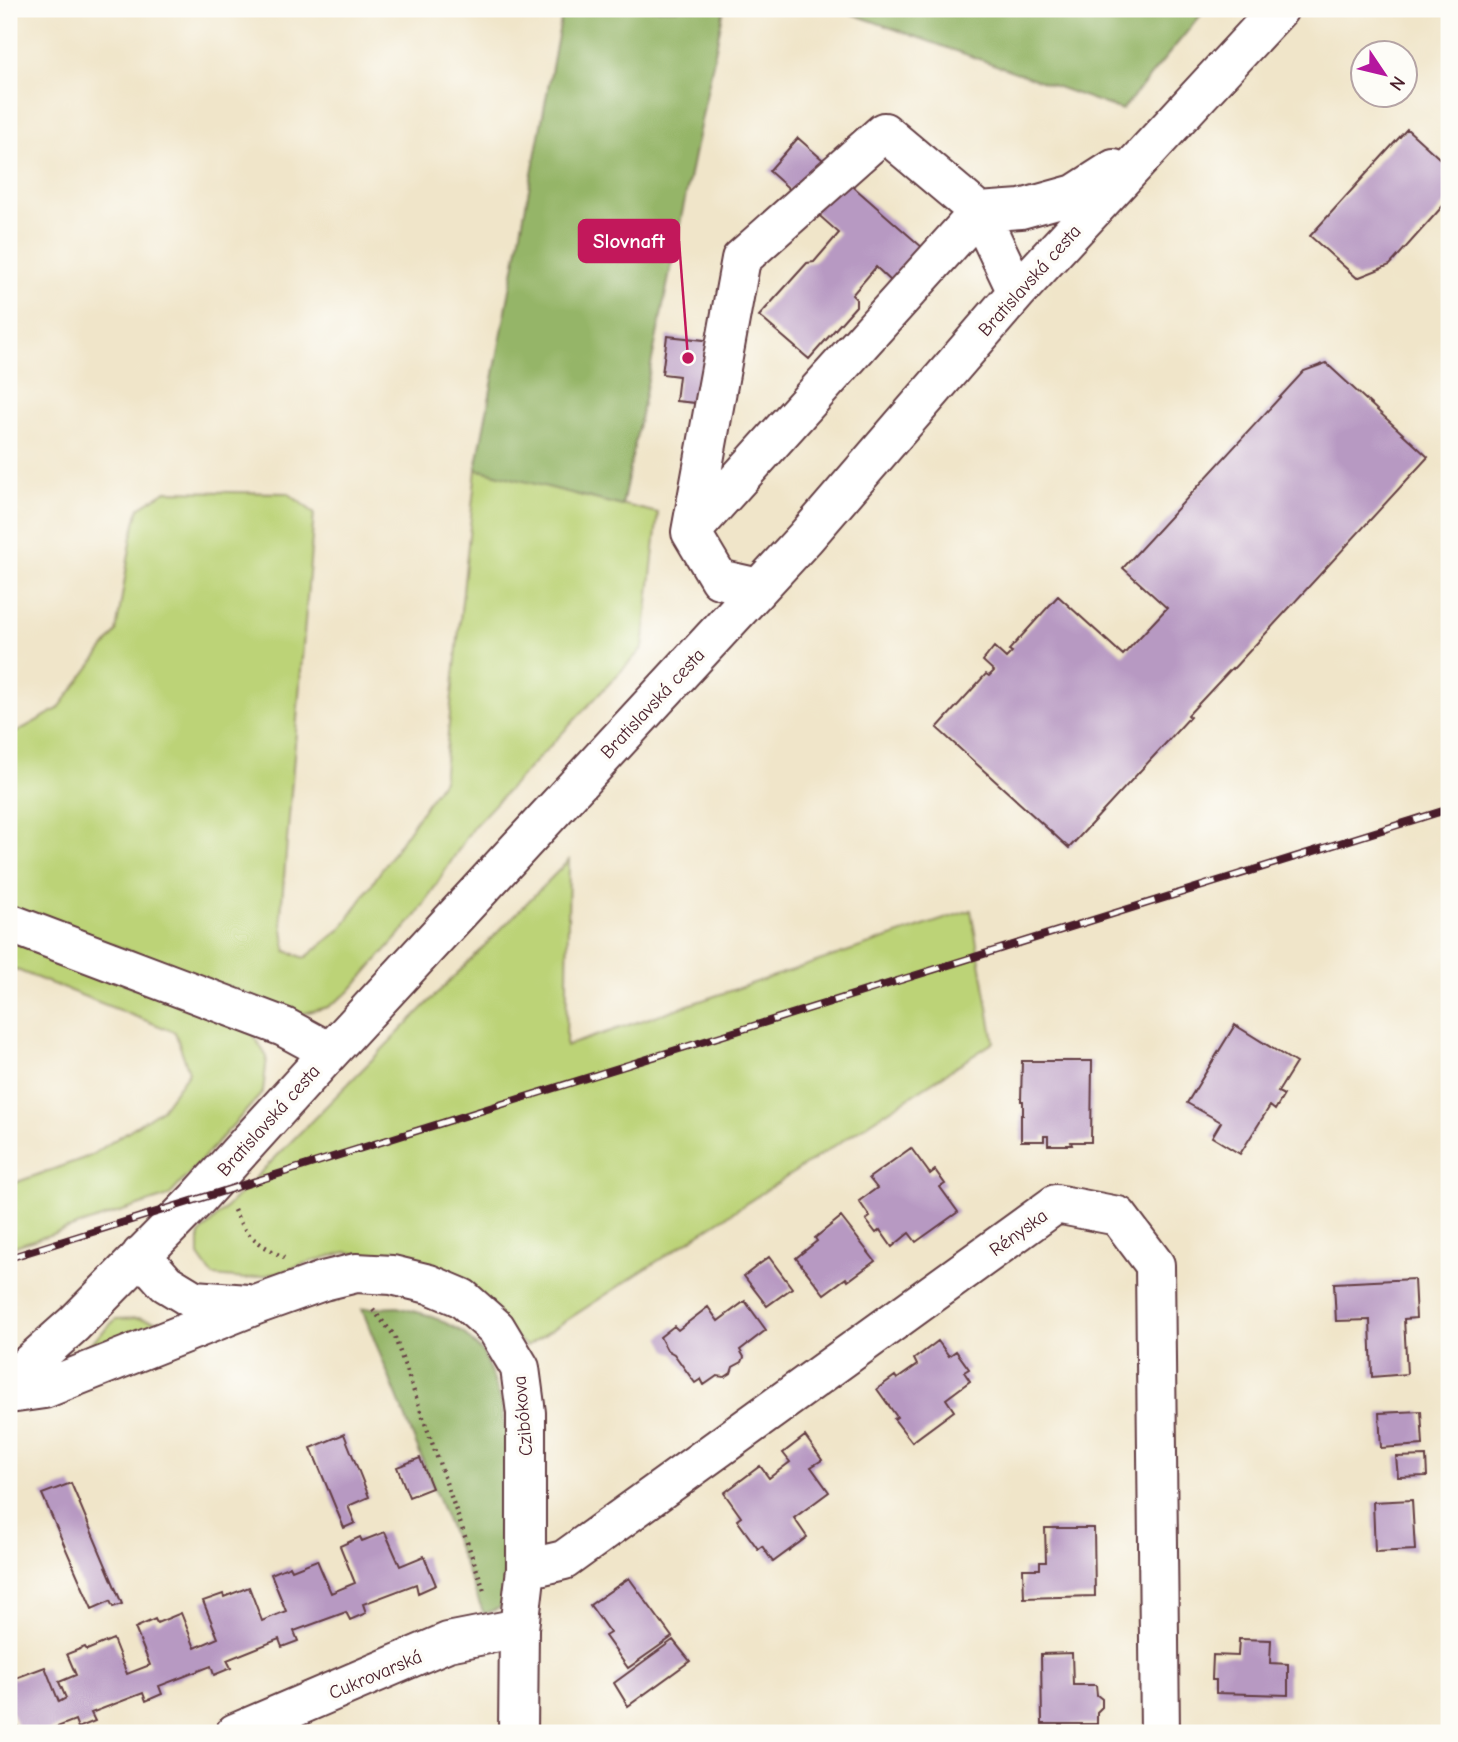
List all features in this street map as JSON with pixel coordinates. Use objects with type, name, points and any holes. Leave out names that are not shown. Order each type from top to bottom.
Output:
[{"type":"street","name":"Bratislavská cesta","points":[[9,1382],[74,1324],[228,1164],[805,538],[1017,292],[1279,9]]},
{"type":"street","points":[[759,588],[719,579],[691,533],[741,259],[884,132],[979,212],[1017,292]]},
{"type":"street","points":[[691,533],[979,212],[1021,209],[1075,194],[1152,145]]},
{"type":"street","points":[[9,923],[284,1027],[330,1052]]},
{"type":"street","name":"Rényska","points":[[526,1569],[564,1560],[1056,1204],[1118,1216],[1155,1265],[1160,1733]]},
{"type":"street","name":"Czibókova","points":[[141,1255],[166,1283],[194,1300],[256,1305],[323,1280],[356,1273],[392,1275],[429,1284],[462,1298],[496,1328],[520,1368],[526,1413],[526,1569],[519,1628],[518,1733]]},
{"type":"street","points":[[9,1394],[44,1389],[256,1305]]},
{"type":"street","name":"Cukrovarská","points":[[236,1733],[273,1726],[449,1642],[519,1628]]},
{"type":"path","points":[[228,1164],[231,1202],[239,1222],[256,1243],[373,1310],[394,1335],[489,1602]]},
{"type":"green space","points":[[563,9],[724,9],[622,506],[476,469]]},
{"type":"green space","points":[[838,9],[1206,9],[1122,110]]},
{"type":"green space","points":[[476,469],[658,513],[643,648],[473,827],[417,915],[349,992],[328,1007],[301,1014],[9,907],[9,736],[58,709],[116,632],[139,508],[166,491],[288,493],[314,513],[281,914],[286,951],[305,958],[341,929],[443,780]]},
{"type":"green space","points":[[569,860],[566,1046],[971,910],[994,1042],[527,1346],[401,1259],[346,1252],[282,1272],[246,1279],[213,1276],[199,1256],[199,1235]]},
{"type":"green space","points":[[9,940],[250,1030],[267,1057],[263,1092],[169,1196],[9,1248],[9,1185],[90,1156],[162,1109],[189,1072],[175,1032],[9,967]]},
{"type":"green space","points":[[397,1307],[432,1316],[463,1332],[483,1353],[501,1400],[508,1444],[504,1594],[500,1608],[484,1614],[362,1309]]},
{"type":"green space","points":[[139,1318],[168,1324],[79,1354],[116,1319]]},
{"type":"building","points":[[1407,129],[1449,167],[1449,199],[1390,265],[1357,278],[1310,236]]},
{"type":"building","points":[[798,138],[923,248],[892,282],[876,267],[852,295],[856,299],[856,306],[809,359],[759,316],[807,263],[814,262],[839,233],[769,171]]},
{"type":"building","points":[[667,336],[713,341],[705,404],[676,401],[679,376],[662,374]]},
{"type":"building","points":[[1326,363],[1428,457],[1188,715],[1190,717],[1069,848],[937,728],[986,674],[989,676],[994,671],[983,661],[994,647],[1006,658],[1012,652],[1009,650],[1058,596],[1123,655],[1167,608],[1123,568],[1304,371]]},
{"type":"building","points":[[1235,1025],[1296,1063],[1278,1092],[1284,1095],[1275,1110],[1270,1106],[1240,1154],[1212,1137],[1221,1122],[1187,1103]]},
{"type":"building","points":[[1022,1061],[1092,1061],[1091,1142],[1048,1145],[1048,1136],[1044,1136],[1044,1141],[1021,1141]]},
{"type":"building","points":[[911,1148],[930,1174],[935,1170],[945,1184],[940,1187],[958,1212],[916,1242],[909,1233],[892,1247],[880,1230],[876,1233],[866,1220],[870,1217],[859,1201],[877,1188],[869,1178]]},
{"type":"building","points":[[841,1217],[875,1261],[848,1281],[846,1278],[824,1294],[796,1258]]},
{"type":"building","points":[[769,1257],[792,1288],[767,1306],[744,1276]]},
{"type":"building","points":[[1414,1279],[1416,1318],[1404,1319],[1407,1374],[1372,1377],[1370,1320],[1336,1321],[1334,1283]]},
{"type":"building","points":[[745,1301],[766,1330],[740,1350],[744,1357],[742,1362],[733,1367],[731,1373],[725,1377],[717,1376],[704,1385],[701,1379],[695,1383],[674,1354],[667,1350],[660,1337],[674,1326],[678,1330],[708,1307],[718,1321]]},
{"type":"building","points":[[938,1341],[949,1356],[956,1351],[969,1369],[964,1372],[970,1381],[946,1399],[954,1411],[912,1442],[894,1419],[897,1417],[877,1389],[917,1365],[914,1359]]},
{"type":"building","points":[[1421,1411],[1423,1445],[1381,1448],[1379,1413]]},
{"type":"building","points":[[344,1434],[369,1497],[348,1506],[355,1523],[344,1528],[311,1448]]},
{"type":"building","points":[[805,1436],[822,1460],[811,1467],[829,1492],[794,1518],[807,1537],[773,1562],[762,1546],[758,1549],[737,1520],[741,1517],[724,1493],[760,1466],[769,1478],[790,1462],[783,1453]]},
{"type":"building","points":[[1426,1456],[1427,1476],[1398,1477],[1396,1457]]},
{"type":"building","points":[[420,1458],[432,1488],[409,1497],[397,1467]]},
{"type":"building","points":[[71,1483],[122,1604],[113,1607],[110,1601],[92,1609],[42,1494]]},
{"type":"building","points":[[1412,1500],[1415,1550],[1375,1552],[1373,1502]]},
{"type":"building","points":[[1045,1528],[1094,1528],[1095,1596],[1024,1598],[1023,1569],[1040,1569],[1040,1562],[1046,1562]]},
{"type":"building","points":[[385,1532],[400,1566],[424,1556],[436,1585],[418,1593],[416,1584],[363,1604],[366,1613],[350,1620],[346,1612],[294,1631],[298,1641],[282,1647],[279,1639],[227,1660],[231,1668],[214,1675],[211,1666],[159,1686],[162,1694],[146,1701],[143,1693],[91,1713],[95,1721],[78,1728],[75,1720],[42,1733],[20,1733],[9,1706],[9,1679],[45,1667],[59,1702],[66,1698],[59,1682],[76,1675],[67,1654],[85,1647],[87,1650],[113,1639],[127,1674],[150,1665],[135,1628],[155,1619],[157,1623],[181,1613],[195,1648],[218,1638],[203,1601],[223,1594],[224,1597],[249,1587],[262,1621],[286,1611],[271,1574],[290,1566],[292,1570],[317,1560],[331,1593],[355,1583],[340,1546],[360,1537],[362,1541]]},
{"type":"building","points":[[629,1578],[672,1637],[628,1668],[605,1636],[610,1633],[590,1605]]},
{"type":"building","points":[[1239,1639],[1271,1640],[1270,1663],[1288,1664],[1288,1695],[1216,1693],[1216,1680],[1212,1680],[1213,1655],[1238,1656]]},
{"type":"building","points":[[673,1640],[690,1661],[628,1706],[614,1683]]},
{"type":"building","points":[[1072,1653],[1073,1685],[1096,1685],[1097,1695],[1102,1699],[1102,1707],[1097,1712],[1097,1724],[1042,1724],[1041,1654]]},
{"type":"railway","points":[[9,1258],[1449,809]]},
{"type":"place","name":"Slovnaft","points":[[688,358]]}]
